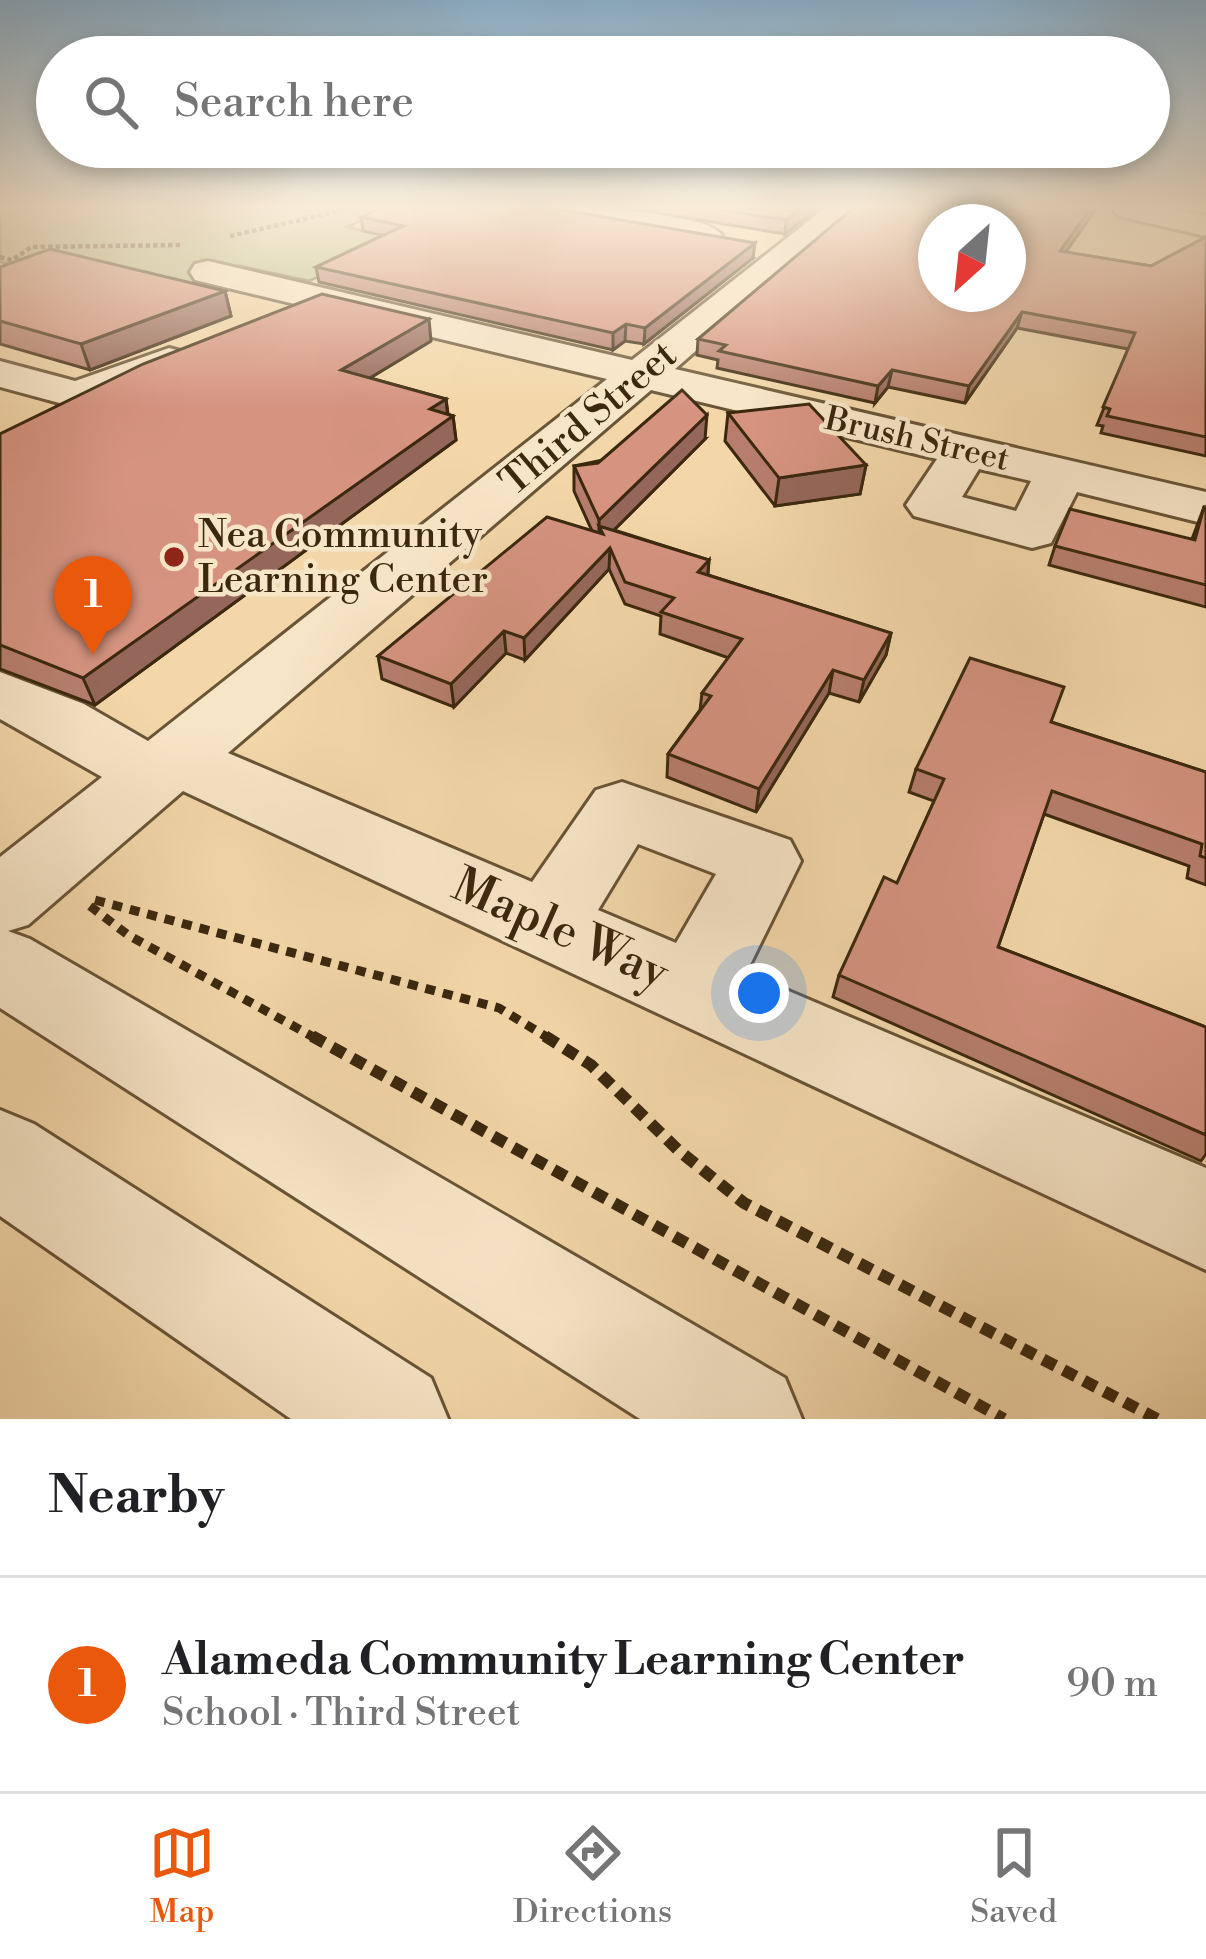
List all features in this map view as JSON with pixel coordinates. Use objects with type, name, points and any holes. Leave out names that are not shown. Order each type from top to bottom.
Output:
[{"type":"street","name":"Brush Street","points":[[261,275],[322,299],[965,452],[932,505],[1032,532],[1060,474],[1206,508]]},
{"type":"street","name":"Third Street","points":[[0,902],[761,275]]},
{"type":"street","points":[[268,323],[322,299]]},
{"type":"street","points":[[0,374],[78,395],[206,347]]},
{"type":"street","name":"Maple Way","points":[[0,693],[165,768],[548,925],[1206,1219]]},
{"type":"street","points":[[548,925],[622,809],[763,861],[694,991]]},
{"type":"street","points":[[0,964],[744,1419]]},
{"type":"street","points":[[0,1158],[390,1419]]},
{"type":"path","points":[[1004,1419],[128,935],[76,895],[499,1008],[591,1065],[678,1150],[744,1202],[1157,1419]]},
{"type":"green space","points":[[70,275],[219,275],[175,295]]},
{"type":"green space","points":[[282,275],[321,275],[309,281]]},
{"type":"building","points":[[0,275],[159,275],[225,291],[81,344],[0,321]]},
{"type":"building","points":[[353,275],[713,275],[645,328],[626,324],[613,333]]},
{"type":"building","points":[[774,275],[918,275],[918,312],[1022,312],[969,386],[892,370],[878,386],[719,351],[726,345],[698,339]]},
{"type":"building","points":[[1026,275],[1206,275],[1206,437],[1107,416],[1110,409],[1103,407],[1135,333],[1022,312],[1026,312]]},
{"type":"building","points":[[322,294],[429,319],[341,370],[446,399],[430,409],[453,416],[83,678],[0,645],[0,434],[143,364]]},
{"type":"building","points":[[682,390],[707,415],[599,520],[574,466],[598,463]]},
{"type":"building","points":[[809,404],[866,465],[779,478],[728,413]]},
{"type":"building","points":[[1204,507],[1206,585],[1055,546],[1070,509],[1195,540]]},
{"type":"building","points":[[547,517],[603,534],[599,526],[709,560],[698,572],[891,633],[864,680],[833,670],[759,789],[668,754],[711,696],[702,693],[742,639],[661,612],[674,598],[625,582],[610,548],[524,638],[504,631],[451,684],[378,656]]},
{"type":"building","points":[[970,658],[1064,687],[1051,722],[1206,772],[1206,858],[1200,856],[1202,844],[1052,791],[998,947],[1206,1027],[1206,1135],[839,975],[884,877],[897,883],[944,779],[916,769]]},
{"type":"place","name":"Nea Community Learning Center","points":[[174,557]]},
{"type":"place","name":"Alameda Community Learning Center","points":[[93,655]]}]
